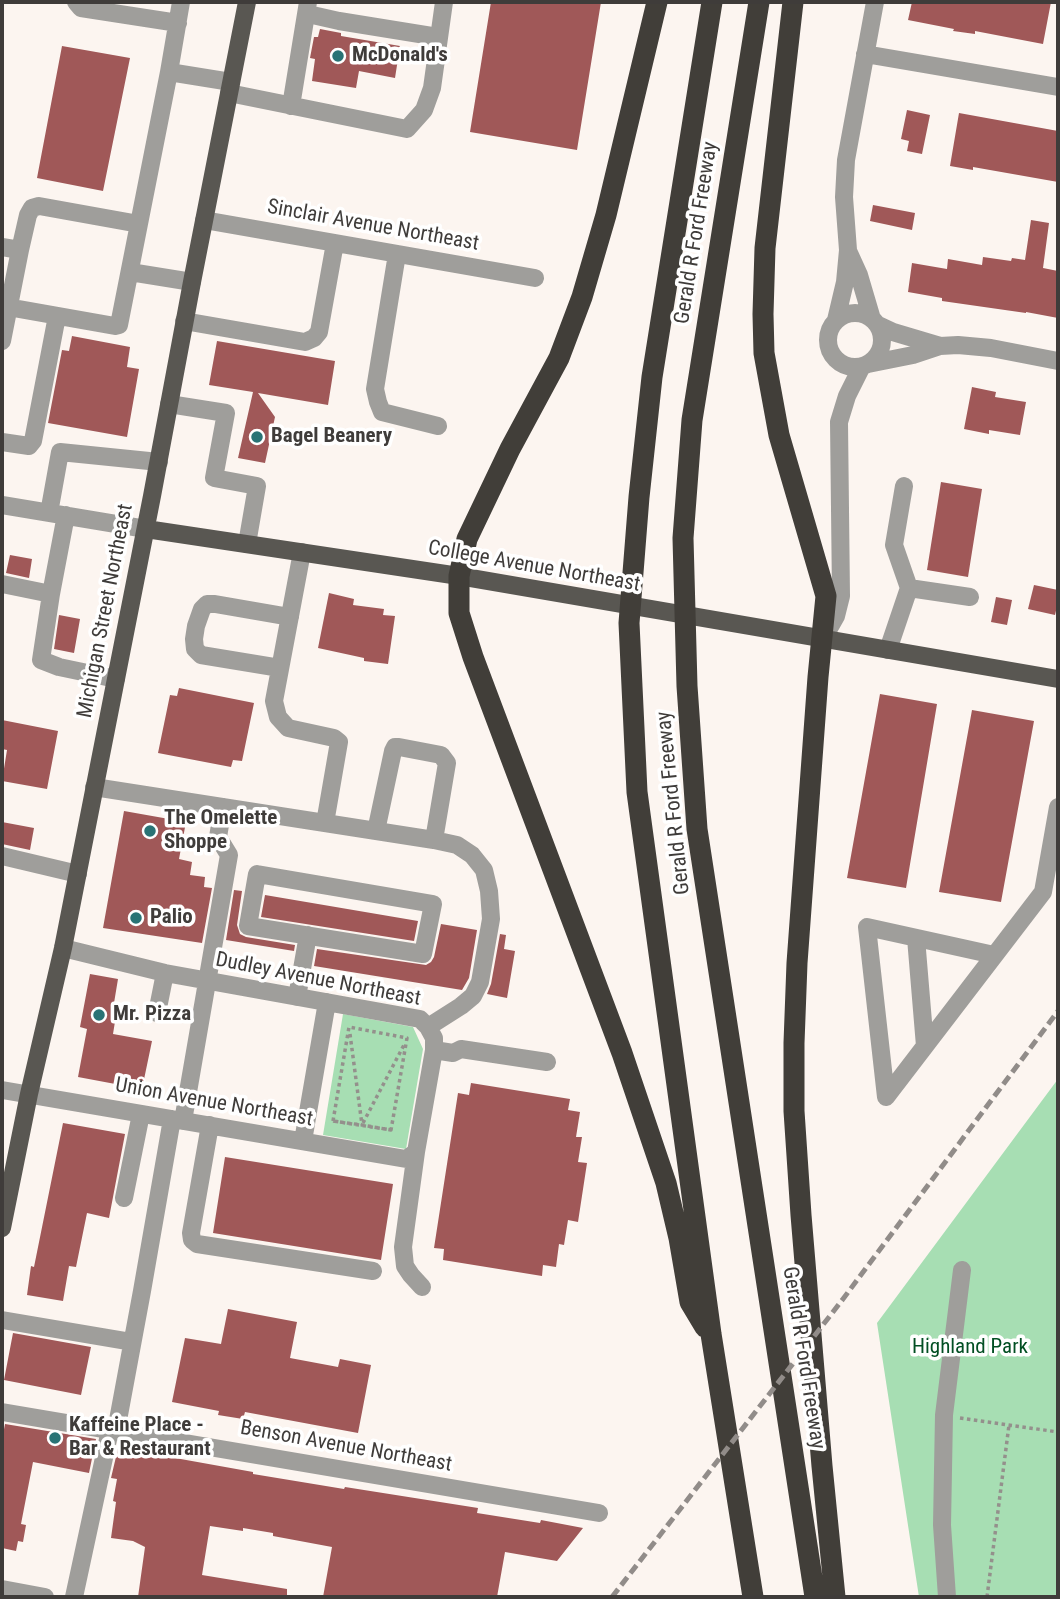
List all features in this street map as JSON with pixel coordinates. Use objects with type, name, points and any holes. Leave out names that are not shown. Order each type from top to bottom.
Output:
[{"type":"highway","points":[[657,2],[606,215],[582,297],[559,358],[510,449],[467,539],[459,576],[459,613],[472,657],[622,1053],[666,1183],[690,1302],[711,1334]]},
{"type":"highway","name":"Gerald R Ford Freeway","points":[[712,2],[652,377],[629,623],[637,792],[711,1334],[753,1597]]},
{"type":"highway","name":"Gerald R Ford Freeway","points":[[759,2],[692,420],[683,538],[687,685],[697,829],[815,1597]]},
{"type":"highway","points":[[793,2],[765,248],[762,314],[764,353],[779,435],[826,596],[795,1003],[794,1111],[835,1597]]},
{"type":"main road","name":"Michigan Street Northeast","points":[[2,1228],[78,874],[247,2]]},
{"type":"main road","name":"College Avenue Northeast","points":[[146,529],[459,576],[1058,679]]},
{"type":"street","points":[[76,2],[81,8],[178,23]]},
{"type":"street","points":[[5,307],[115,326],[119,324],[181,2]]},
{"type":"street","points":[[169,72],[291,106],[407,129],[424,110],[432,88],[444,2]]},
{"type":"street","points":[[874,2],[846,160],[844,197],[848,250],[844,290],[836,320],[828,333],[830,351],[835,359],[851,367],[914,355],[940,346],[958,345],[1058,360]]},
{"type":"street","points":[[291,106],[308,8],[339,21],[438,37]]},
{"type":"street","points":[[865,54],[1058,87]]},
{"type":"street","points":[[2,341],[11,248],[32,208],[39,206],[139,224]]},
{"type":"street","name":"Sinclair Avenue Northeast","points":[[204,220],[535,278]]},
{"type":"street","points":[[184,321],[305,342],[314,338],[319,332],[335,243]]},
{"type":"street","points":[[823,639],[836,615],[841,596],[839,422],[847,396],[865,365],[875,359],[882,342],[848,250]]},
{"type":"street","points":[[397,254],[375,389],[377,402],[382,412],[438,426]]},
{"type":"street","points":[[130,272],[191,282]]},
{"type":"street","points":[[836,320],[856,312],[893,332],[940,346]]},
{"type":"street","points":[[2,442],[29,446],[33,440],[57,316]]},
{"type":"street","points":[[169,404],[226,413],[214,478],[257,485],[247,544]]},
{"type":"street","points":[[116,679],[59,667],[41,660],[51,594],[60,452],[159,462]]},
{"type":"street","points":[[888,650],[909,589],[894,545],[904,486]]},
{"type":"street","name":"College Avenue Northeast","points":[[2,505],[146,529]]},
{"type":"street","points":[[302,552],[274,701],[278,717],[288,728],[334,738],[339,743],[325,823]]},
{"type":"street","points":[[2,584],[51,594]]},
{"type":"street","points":[[909,589],[970,597]]},
{"type":"street","points":[[280,668],[201,655],[195,649],[196,626],[202,609],[207,604],[289,617]]},
{"type":"street","points":[[376,831],[393,751],[395,747],[399,747],[441,755],[447,763],[434,839]]},
{"type":"street","points":[[94,787],[434,839],[457,845],[472,855],[484,870],[491,919],[480,982],[473,996],[428,1027]]},
{"type":"street","points":[[74,1597],[113,1431],[206,980],[229,855],[218,837],[223,807]]},
{"type":"street","points":[[994,955],[867,927],[886,1097],[1043,892],[1058,807]]},
{"type":"street","points":[[2,856],[78,874]]},
{"type":"street","points":[[257,874],[433,904],[423,954],[308,935],[248,926],[257,874]]},
{"type":"street","points":[[297,996],[308,935]]},
{"type":"street","points":[[916,938],[925,1046]]},
{"type":"street","name":"Dudley Avenue Northeast","points":[[63,948],[165,973],[420,1019],[434,1038],[435,1050]]},
{"type":"street","points":[[157,1013],[165,973]]},
{"type":"street","points":[[303,1141],[327,1002]]},
{"type":"street","points":[[422,1287],[405,1266],[403,1247],[416,1152],[435,1050],[453,1053],[461,1049],[547,1062]]},
{"type":"street","name":"Union Avenue Northeast","points":[[2,1090],[406,1159],[416,1152]]},
{"type":"street","points":[[124,1198],[141,1114]]},
{"type":"street","points":[[210,1125],[192,1240],[197,1244],[373,1271]]},
{"type":"street","points":[[947,1597],[942,1525],[944,1415],[962,1270]]},
{"type":"street","points":[[2,1320],[132,1342]]},
{"type":"street","name":"Benson Avenue Northeast","points":[[2,1412],[599,1513]]},
{"type":"street","points":[[2,1589],[45,1597]]},
{"type":"path","points":[[349,1027],[407,1038]]},
{"type":"path","points":[[333,1121],[349,1027]]},
{"type":"path","points":[[349,1027],[362,1125]]},
{"type":"path","points":[[362,1125],[407,1038]]},
{"type":"path","points":[[391,1130],[407,1038]]},
{"type":"path","points":[[333,1121],[391,1130]]},
{"type":"path","points":[[333,1121],[391,1130]]},
{"type":"path","points":[[944,1415],[1058,1432]]},
{"type":"path","points":[[987,1597],[1009,1425]]},
{"type":"green space","points":[[343,1014],[413,1027],[423,1049],[406,1149],[323,1135]]},
{"type":"green space","name":"Highland Park","points":[[1058,1079],[1058,1597],[919,1597],[877,1323]]},
{"type":"building","points":[[491,2],[601,2],[577,150],[470,132]]},
{"type":"building","points":[[912,2],[1051,2],[1043,44],[975,31],[975,34],[953,31],[954,29],[908,20]]},
{"type":"building","points":[[320,29],[341,33],[341,36],[400,46],[395,78],[359,71],[356,88],[312,81],[315,59],[310,58],[314,37],[318,37]]},
{"type":"building","points":[[62,46],[130,58],[103,191],[37,178]]},
{"type":"building","points":[[907,110],[930,115],[922,154],[907,151],[909,141],[901,139]]},
{"type":"building","points":[[959,113],[1058,131],[1058,182],[973,167],[973,170],[950,166]]},
{"type":"building","points":[[873,205],[915,213],[912,230],[870,221]]},
{"type":"building","points":[[1031,220],[1049,223],[1043,268],[1058,271],[1058,318],[942,301],[942,298],[908,292],[912,263],[947,269],[948,259],[982,265],[983,257],[1025,260]]},
{"type":"building","points":[[72,336],[130,347],[127,367],[139,369],[127,437],[48,423],[62,350],[69,351]]},
{"type":"building","points":[[217,341],[335,361],[328,405],[258,393],[275,417],[265,463],[238,458],[253,392],[209,385]]},
{"type":"building","points":[[972,387],[996,392],[995,397],[1026,402],[1020,435],[989,430],[989,434],[964,429]]},
{"type":"building","points":[[941,482],[982,489],[968,577],[927,570]]},
{"type":"building","points":[[10,555],[32,559],[29,578],[6,573]]},
{"type":"building","points":[[1034,585],[1058,590],[1055,615],[1028,609]]},
{"type":"building","points":[[329,593],[354,599],[353,605],[384,609],[383,615],[395,616],[388,664],[364,661],[364,658],[318,648]]},
{"type":"building","points":[[996,597],[1012,600],[1007,625],[991,622]]},
{"type":"building","points":[[59,615],[80,619],[74,653],[54,649]]},
{"type":"building","points":[[179,688],[254,703],[242,761],[233,760],[231,767],[158,753],[170,695],[177,696]]},
{"type":"building","points":[[880,694],[937,704],[906,888],[847,878]]},
{"type":"building","points":[[972,710],[1034,721],[1001,902],[939,892]]},
{"type":"building","points":[[2,720],[58,731],[47,789],[2,781],[7,750],[2,749]]},
{"type":"building","points":[[124,811],[186,822],[179,859],[192,862],[190,875],[205,877],[204,887],[212,888],[202,943],[103,928]]},
{"type":"building","points":[[2,822],[34,828],[30,850],[2,844]]},
{"type":"building","points":[[234,890],[242,891],[237,925],[240,934],[295,945],[294,951],[226,940]]},
{"type":"building","points":[[265,895],[418,921],[414,941],[261,917]]},
{"type":"building","points":[[441,924],[477,930],[469,978],[462,990],[314,966],[317,949],[426,965],[434,957]]},
{"type":"building","points":[[500,934],[506,935],[504,949],[515,951],[507,998],[487,994]]},
{"type":"building","points":[[90,974],[118,979],[114,1003],[118,1003],[113,1034],[152,1041],[142,1089],[78,1077],[87,1029],[80,1027]]},
{"type":"building","points":[[471,1083],[570,1099],[568,1110],[580,1112],[576,1137],[582,1137],[578,1162],[587,1163],[578,1222],[568,1220],[564,1245],[559,1244],[556,1267],[543,1265],[542,1276],[443,1260],[444,1249],[434,1248],[458,1093],[469,1095]]},
{"type":"building","points":[[63,1123],[125,1134],[109,1218],[87,1213],[76,1267],[69,1266],[63,1301],[27,1295]]},
{"type":"building","points":[[225,1157],[393,1184],[381,1260],[213,1233]]},
{"type":"building","points":[[228,1309],[297,1322],[290,1358],[338,1367],[340,1359],[371,1365],[358,1433],[245,1412],[243,1419],[218,1415],[219,1411],[172,1402],[185,1338],[221,1344]]},
{"type":"building","points":[[13,1333],[91,1347],[81,1395],[4,1380]]},
{"type":"building","points":[[5,1424],[96,1439],[89,1473],[33,1462],[21,1524],[26,1525],[23,1542],[18,1541],[16,1551],[2,1548],[2,1440]]},
{"type":"building","points":[[119,1444],[165,1452],[164,1456],[253,1474],[478,1508],[477,1513],[583,1528],[557,1561],[505,1552],[497,1597],[323,1597],[332,1547],[273,1536],[273,1533],[210,1526],[202,1575],[287,1589],[287,1597],[138,1597],[145,1547],[133,1541],[111,1538],[117,1479],[111,1478]]},
{"type":"railway","points":[[612,1597],[843,1299],[1058,1011]]},
{"type":"place","name":"McDonald's","points":[[338,56]]},
{"type":"place","name":"Bagel Beanery","points":[[257,437]]},
{"type":"place","name":"The Omelette Shoppe","points":[[150,831]]},
{"type":"place","name":"Palio","points":[[136,918]]},
{"type":"place","name":"Mr. Pizza","points":[[99,1015]]},
{"type":"place","name":"Kaffeine Place - Bar & Restaurant","points":[[55,1438]]}]
